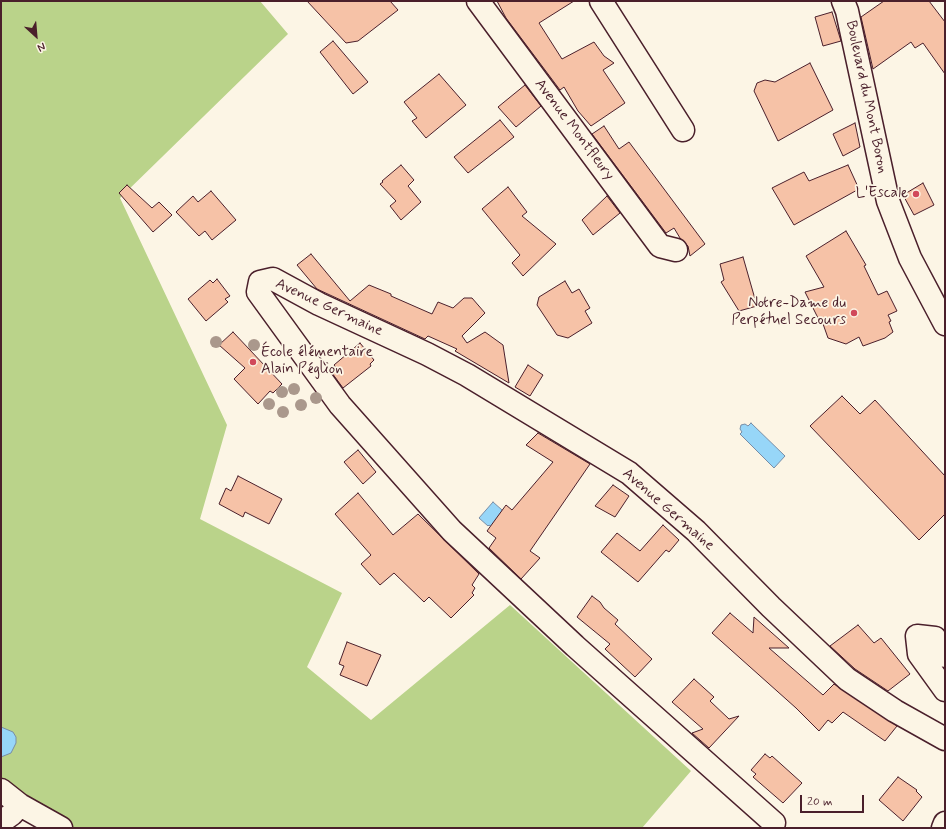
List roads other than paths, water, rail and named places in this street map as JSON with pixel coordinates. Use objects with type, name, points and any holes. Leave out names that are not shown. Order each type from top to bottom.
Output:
[{"type":"street","name":"Avenue Montfleury","points":[[478,1],[660,246],[676,250]]},
{"type":"street","points":[[601,1],[683,130]]},
{"type":"street","name":"Boulevard du Mont Boron","points":[[843,1],[888,201],[910,258],[945,324]]},
{"type":"street","name":"Avenue Germaine","points":[[774,823],[575,646],[452,531],[340,405],[258,292],[260,282],[274,279],[319,304],[434,357],[467,375],[629,473],[696,531],[771,607],[848,678],[895,711],[945,739]]},
{"type":"street","points":[[945,656],[935,638],[917,636],[919,654],[945,690]]},
{"type":"street","points":[[1,790],[20,805],[61,828]]},
{"type":"street","points":[[1,822],[12,814],[20,805]]},
{"type":"street","points":[[943,828],[945,823]]},
{"type":"water","points":[[751,423],[785,456],[774,468],[740,434],[742,432],[740,429],[741,425],[745,424],[748,426]]},
{"type":"water","points":[[493,502],[502,510],[496,530],[489,525],[488,526],[479,518]]},
{"type":"water","points":[[1,727],[13,732],[16,737],[16,743],[11,753],[1,757]]},
{"type":"place","name":"L'Escale","points":[[916,194]]},
{"type":"place","name":"Notre-Dame du Perpétuel Secours","points":[[854,313]]},
{"type":"place","name":"École élémentaire Alain Péglion","points":[[253,362]]}]
